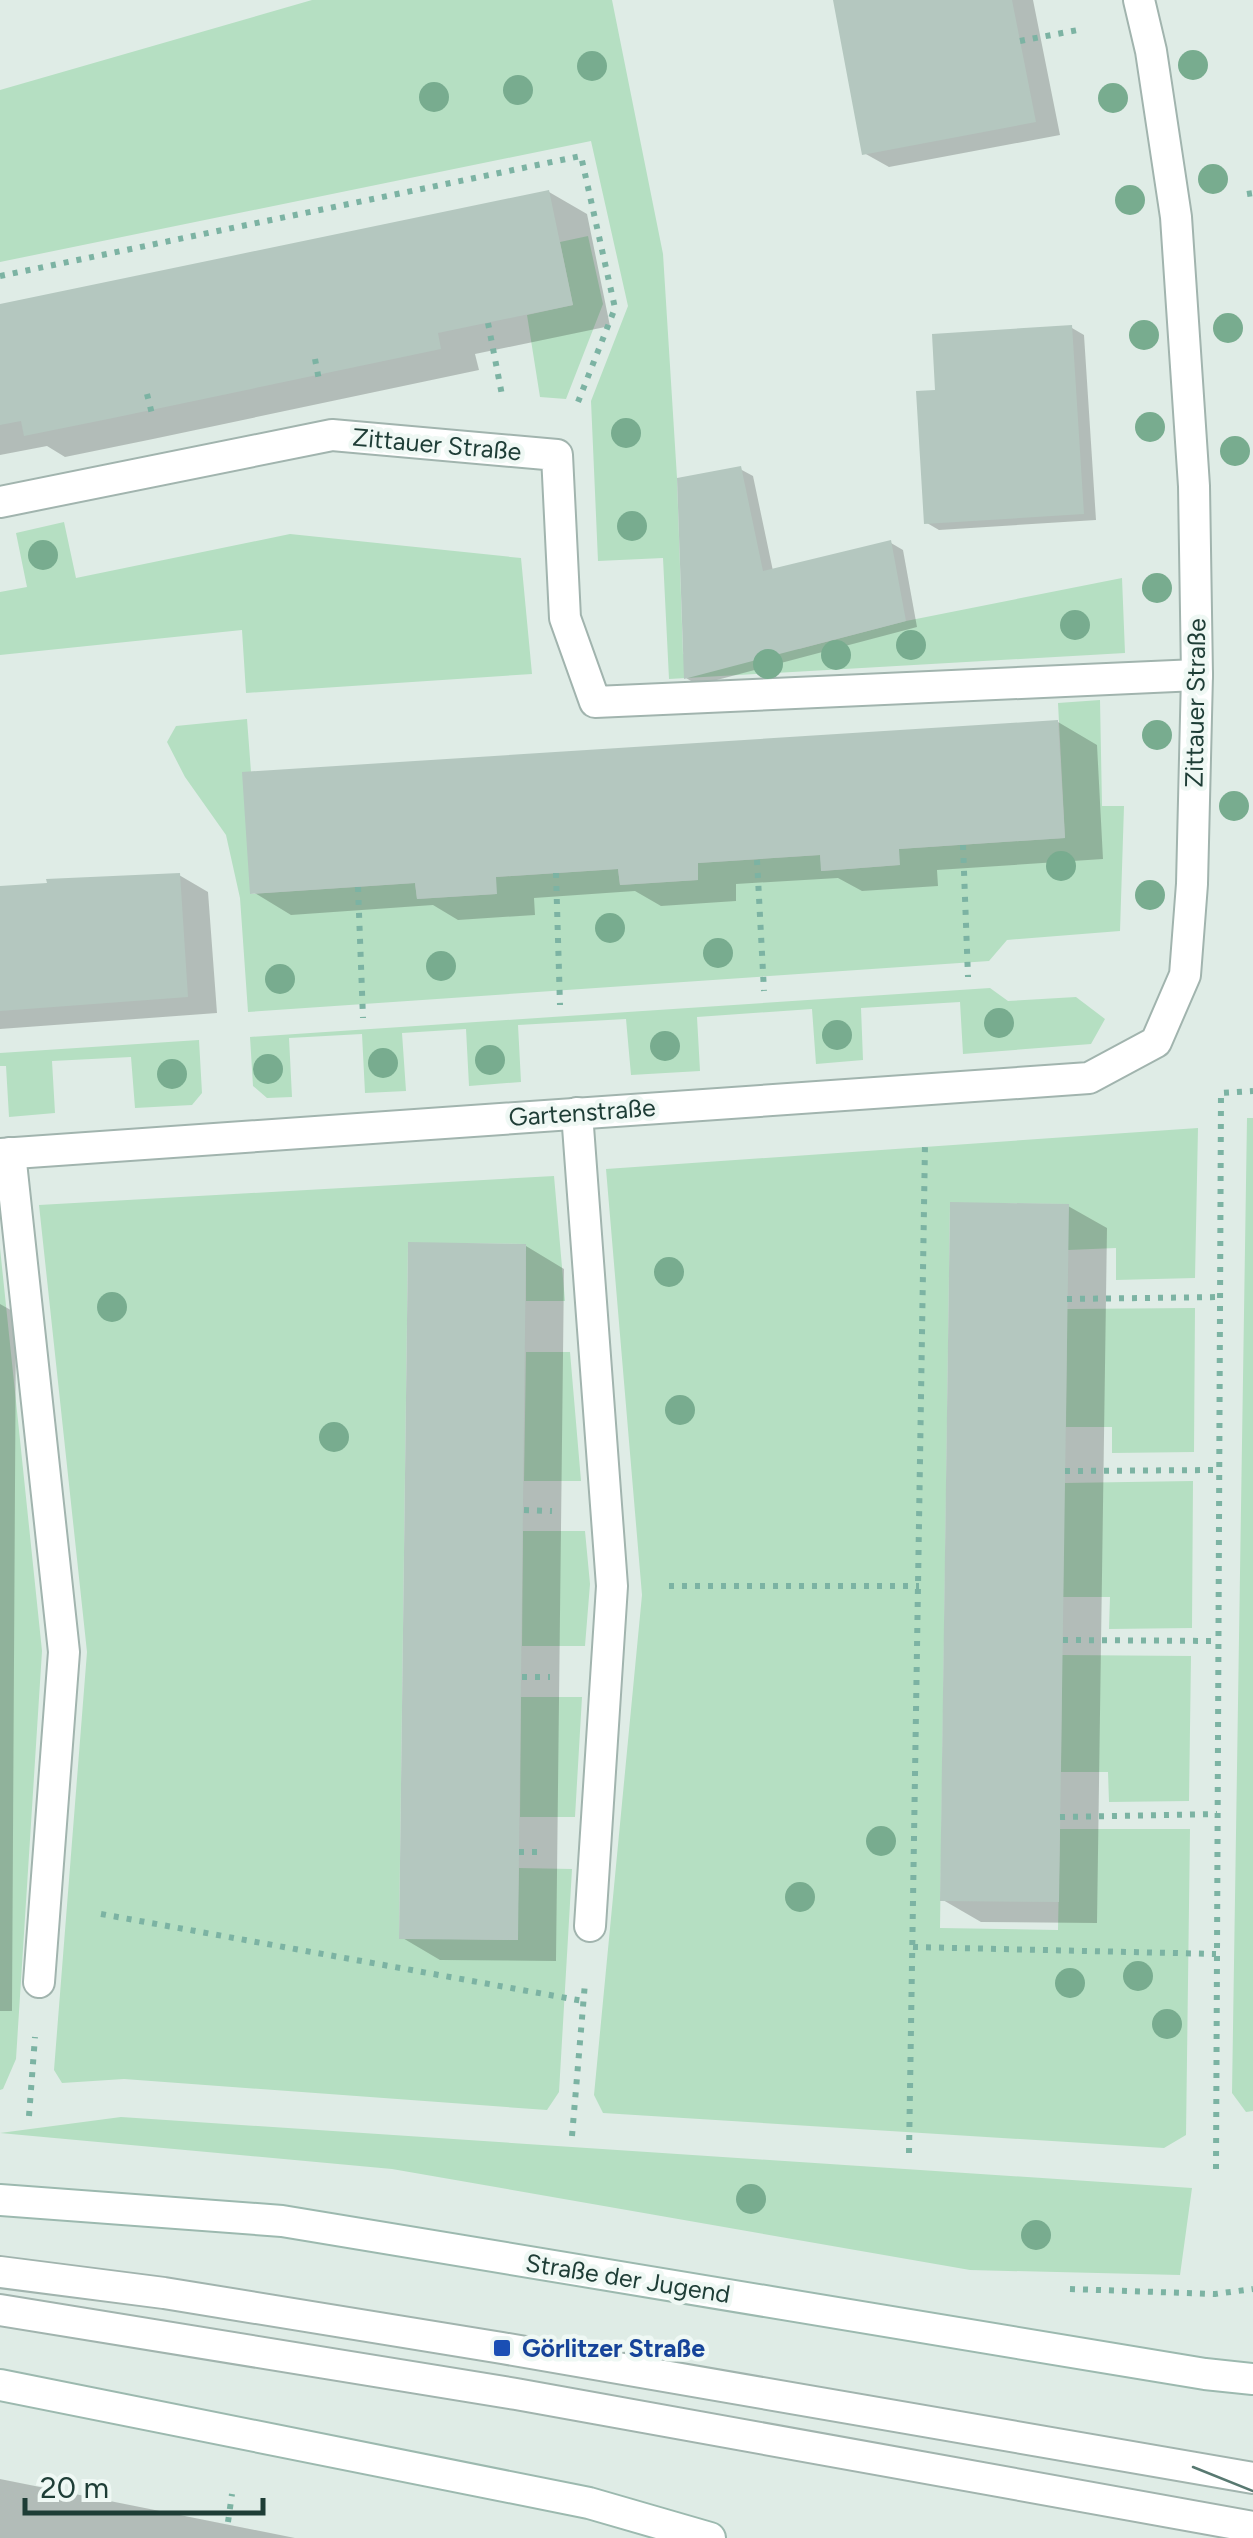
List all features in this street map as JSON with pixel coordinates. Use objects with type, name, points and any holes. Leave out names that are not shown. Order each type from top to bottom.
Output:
[{"type":"street","name":"Zittauer Straße","points":[[1139,0],[1151,51],[1176,217],[1194,486],[1197,675],[1192,884],[1185,975],[1156,1042]]},
{"type":"street","name":"Zittauer Straße","points":[[0,502],[332,435],[557,455],[565,618],[595,702],[1197,675]]},
{"type":"street","name":"Gartenstraße","points":[[5,1153],[1090,1078],[1156,1042]]},
{"type":"street","points":[[577,1112],[612,1586],[590,1926]]},
{"type":"street","points":[[5,1153],[64,1652],[39,1982]]},
{"type":"street","name":"Straße der Jugend","points":[[0,2200],[282,2222],[1253,2379]]},
{"type":"street","points":[[0,2272],[164,2293],[502,2348],[1253,2478]]},
{"type":"street","points":[[0,2310],[516,2394],[1253,2527]]},
{"type":"street","points":[[502,2348],[598,2409]]},
{"type":"street","points":[[0,2385],[589,2503],[710,2538]]},
{"type":"street","points":[[1187,2514],[1233,2538]]},
{"type":"path","points":[[1020,41],[1083,29]]},
{"type":"path","points":[[0,276],[581,156],[615,308],[557,455]]},
{"type":"path","points":[[488,323],[513,450]]},
{"type":"path","points":[[962,845],[968,977]]},
{"type":"path","points":[[757,860],[764,992]]},
{"type":"path","points":[[556,873],[560,1005]]},
{"type":"path","points":[[358,887],[363,1018]]},
{"type":"path","points":[[1216,2169],[1221,1092],[1253,1092]]},
{"type":"path","points":[[909,2153],[925,1133]]},
{"type":"path","points":[[1067,1299],[1220,1298]]},
{"type":"path","points":[[1065,1471],[1218,1470]]},
{"type":"path","points":[[612,1586],[918,1586]]},
{"type":"path","points":[[1063,1640],[1217,1641]]},
{"type":"path","points":[[1060,1817],[1217,1814]]},
{"type":"path","points":[[45,1904],[583,2001]]},
{"type":"path","points":[[572,2136],[590,1926]]},
{"type":"path","points":[[912,1947],[1216,1954]]},
{"type":"path","points":[[29,2116],[39,1982]]},
{"type":"path","points":[[1215,2294],[1253,2290]]},
{"type":"path","points":[[228,2522],[232,2494]]},
{"type":"green space","points":[[312,0],[612,0],[663,254],[683,654],[799,649],[906,621],[1122,578],[1125,653],[669,679],[663,558],[598,561],[591,401],[628,306],[591,141],[0,262],[0,90]]},
{"type":"green space","points":[[588,236],[603,304],[566,399],[540,397],[527,315],[573,305],[560,242]]},
{"type":"green space","points":[[64,522],[76,578],[290,534],[521,558],[532,674],[246,693],[242,630],[0,655],[0,592],[27,587],[16,533]]},
{"type":"green space","points":[[1100,700],[1102,806],[1124,806],[1120,931],[1007,940],[989,961],[248,1012],[240,898],[226,835],[185,777],[167,742],[176,726],[247,719],[251,894],[415,883],[417,899],[496,894],[496,877],[618,869],[620,885],[698,880],[698,863],[820,855],[822,871],[899,865],[899,849],[1065,838],[1058,703]]},
{"type":"green space","points":[[990,988],[1008,1001],[1076,997],[1105,1019],[1091,1044],[963,1054],[960,1002],[861,1008],[863,1060],[816,1064],[812,1009],[697,1017],[700,1071],[631,1075],[626,1019],[518,1025],[521,1082],[469,1086],[466,1029],[402,1033],[406,1091],[365,1093],[362,1034],[289,1038],[292,1097],[267,1098],[253,1086],[250,1037]]},
{"type":"green space","points":[[199,1040],[202,1093],[192,1105],[135,1108],[131,1057],[52,1061],[55,1113],[9,1117],[6,1066],[0,1066],[0,1053]]},
{"type":"green space","points":[[1247,1118],[1253,1118],[1253,2111],[1246,2112],[1232,2093]]},
{"type":"green space","points":[[1198,1128],[1195,1278],[1116,1280],[1116,1248],[1068,1250],[1068,1204],[950,1203],[940,1928],[1058,1930],[1060,1829],[1190,1829],[1186,2135],[1164,2148],[603,2113],[594,2095],[642,1595],[606,1169]]},
{"type":"green space","points":[[554,1176],[565,1301],[526,1301],[526,1244],[408,1243],[399,1938],[517,1940],[519,1868],[572,1869],[559,2092],[547,2110],[124,2079],[62,2083],[54,2070],[87,1652],[39,1205]]},
{"type":"green space","points":[[0,1248],[42,1651],[16,2059],[0,2090]]},
{"type":"green space","points":[[1195,1308],[1194,1452],[1112,1453],[1112,1427],[1066,1427],[1067,1309]]},
{"type":"green space","points":[[526,1352],[570,1352],[581,1481],[524,1481]]},
{"type":"green space","points":[[1193,1481],[1192,1628],[1109,1629],[1110,1597],[1063,1597],[1064,1483]]},
{"type":"green space","points":[[523,1531],[585,1531],[590,1584],[585,1646],[522,1646]]},
{"type":"green space","points":[[1062,1655],[1191,1656],[1189,1801],[1109,1802],[1108,1772],[1061,1772]]},
{"type":"green space","points":[[521,1697],[582,1697],[575,1817],[520,1817]]},
{"type":"green space","points":[[121,2117],[1192,2188],[1180,2275],[970,2270],[392,2169],[0,2133]]},
{"type":"building","points":[[833,0],[1012,0],[1036,122],[862,155]]},
{"type":"building","points":[[549,190],[573,305],[438,333],[441,349],[113,418],[24,436],[21,421],[0,425],[0,304]]},
{"type":"building","points":[[1072,325],[1084,514],[924,524],[916,391],[935,390],[932,334]]},
{"type":"building","points":[[741,466],[763,571],[891,540],[906,621],[684,679],[677,478]]},
{"type":"building","points":[[1058,720],[1065,838],[899,849],[900,865],[821,871],[820,855],[698,863],[698,880],[620,885],[618,869],[496,877],[497,894],[417,899],[415,883],[250,894],[242,772]]},
{"type":"building","points":[[180,873],[188,997],[0,1011],[0,886],[47,883],[46,879]]},
{"type":"building","points":[[950,1202],[1069,1204],[1059,1902],[940,1901]]},
{"type":"building","points":[[408,1242],[526,1244],[518,1940],[399,1939]]},
{"type":"tram line","points":[[1193,2467],[1253,2491]]},
{"type":"place","name":"Görlitzer Straße","points":[[502,2348]]}]
